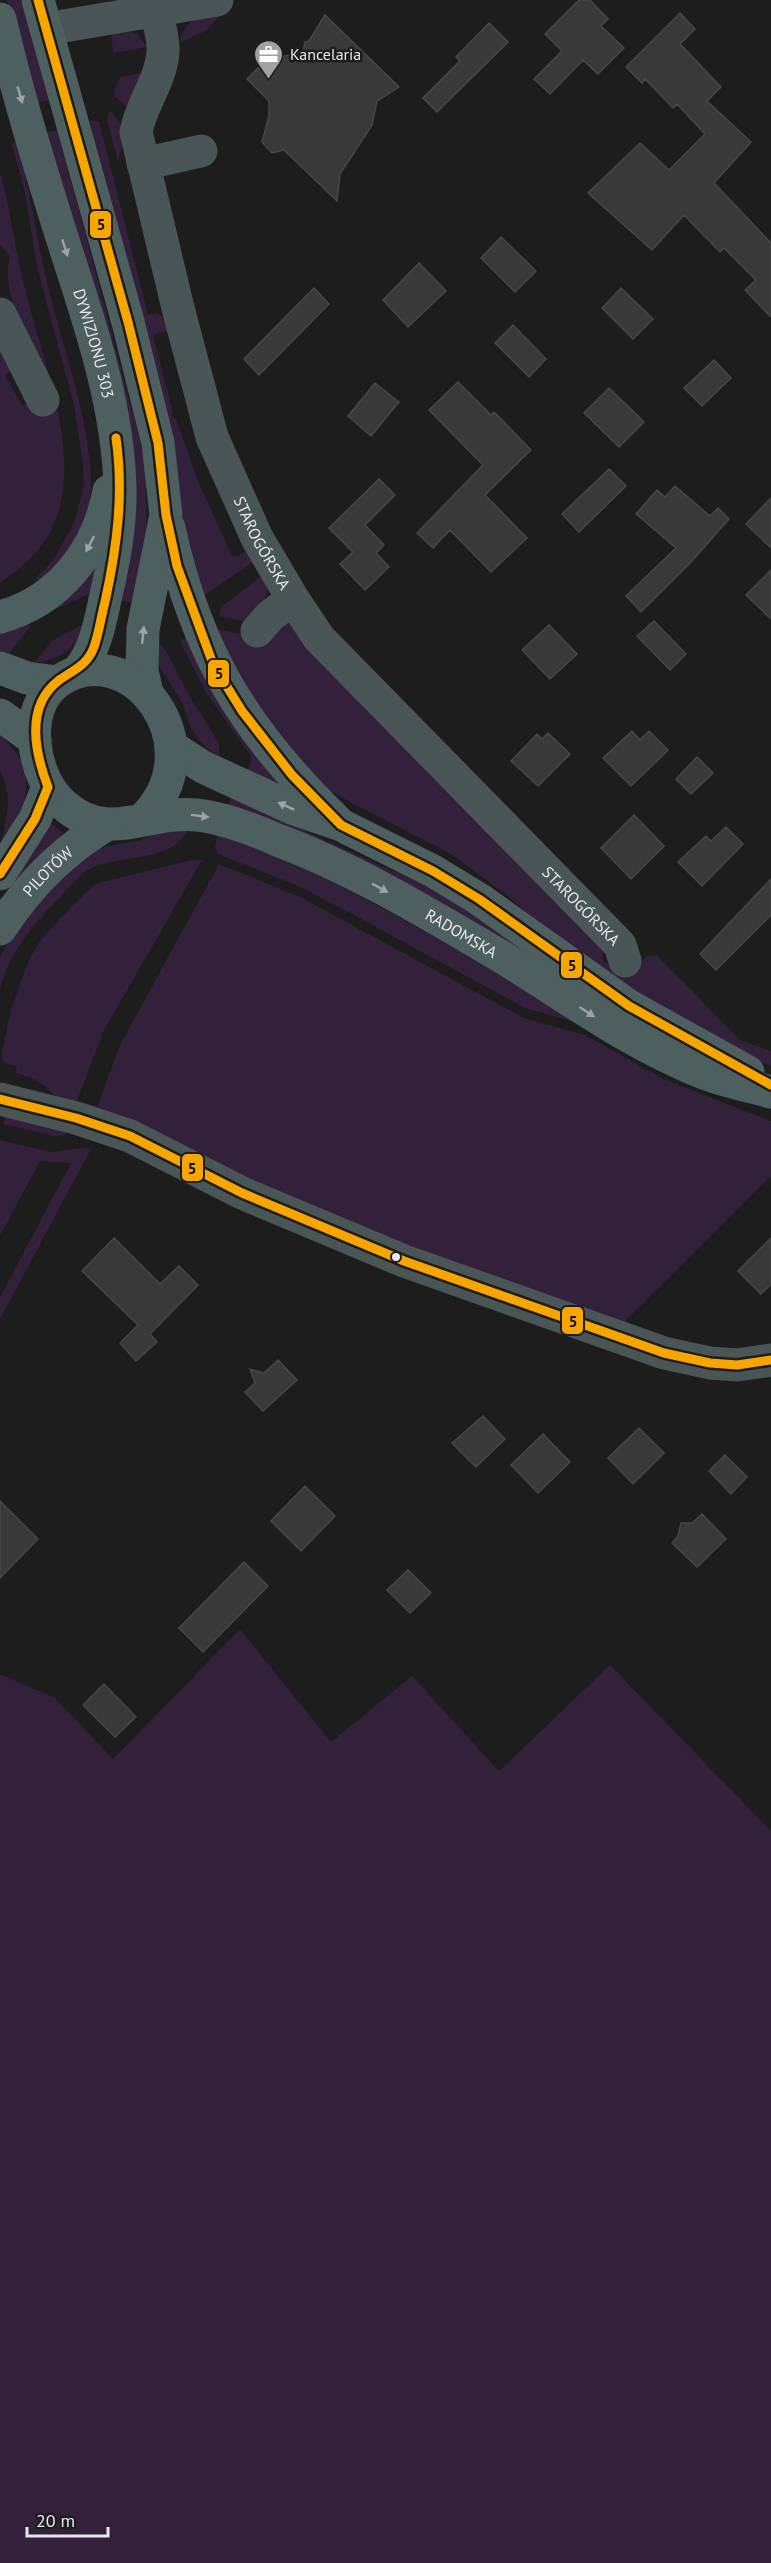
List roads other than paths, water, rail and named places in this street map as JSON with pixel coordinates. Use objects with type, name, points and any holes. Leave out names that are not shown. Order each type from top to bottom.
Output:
[{"type":"main road","points":[[42,15],[146,394],[158,443],[166,515],[188,602],[213,664],[242,711],[292,775],[341,825]]},
{"type":"main road","name":"DYWIZJONU 303","points":[[0,19],[48,192],[88,319],[109,398],[118,448],[120,489],[115,558],[93,647],[68,676]]},
{"type":"main road","points":[[0,617],[20,612],[50,595],[74,569],[90,546],[107,504],[118,448]]},
{"type":"main road","points":[[147,693],[142,671],[143,629],[166,515]]},
{"type":"main road","points":[[0,668],[27,678],[110,673],[133,683],[147,693],[165,720],[172,747],[171,770],[166,788],[142,820],[128,825],[106,825],[79,817],[62,804],[48,787],[39,767],[35,740],[38,713],[46,693],[68,676]]},
{"type":"main road","points":[[0,715],[35,740]]},
{"type":"main road","name":"RADOMSKA","points":[[172,747],[203,767],[267,797],[341,825],[433,871],[479,899],[629,1006],[771,1085]]},
{"type":"main road","name":"PILOTÓW","points":[[0,874],[35,819],[48,787]]},
{"type":"main road","name":"RADOMSKA","points":[[142,820],[166,815],[198,815],[280,840],[352,872],[498,955],[601,1020],[681,1063],[705,1074],[771,1092]]},
{"type":"main road","name":"PILOTÓW","points":[[0,929],[19,900],[53,864],[78,841],[106,825]]},
{"type":"street","points":[[42,15],[156,11],[217,0]]},
{"type":"street","name":"STAROGÓRSKA","points":[[156,11],[164,51],[156,81],[136,132],[212,437],[257,538],[319,638],[620,945],[625,961]]},
{"type":"street","points":[[143,164],[201,151]]},
{"type":"street","points":[[0,314],[43,400]]},
{"type":"street","points":[[257,631],[270,616],[293,598]]},
{"type":"street","points":[[0,1099],[76,1118],[130,1136],[253,1197],[404,1261],[664,1353],[710,1363],[737,1365],[771,1360]]},
{"type":"place","name":"Kancelaria","points":[[269,80]]}]
